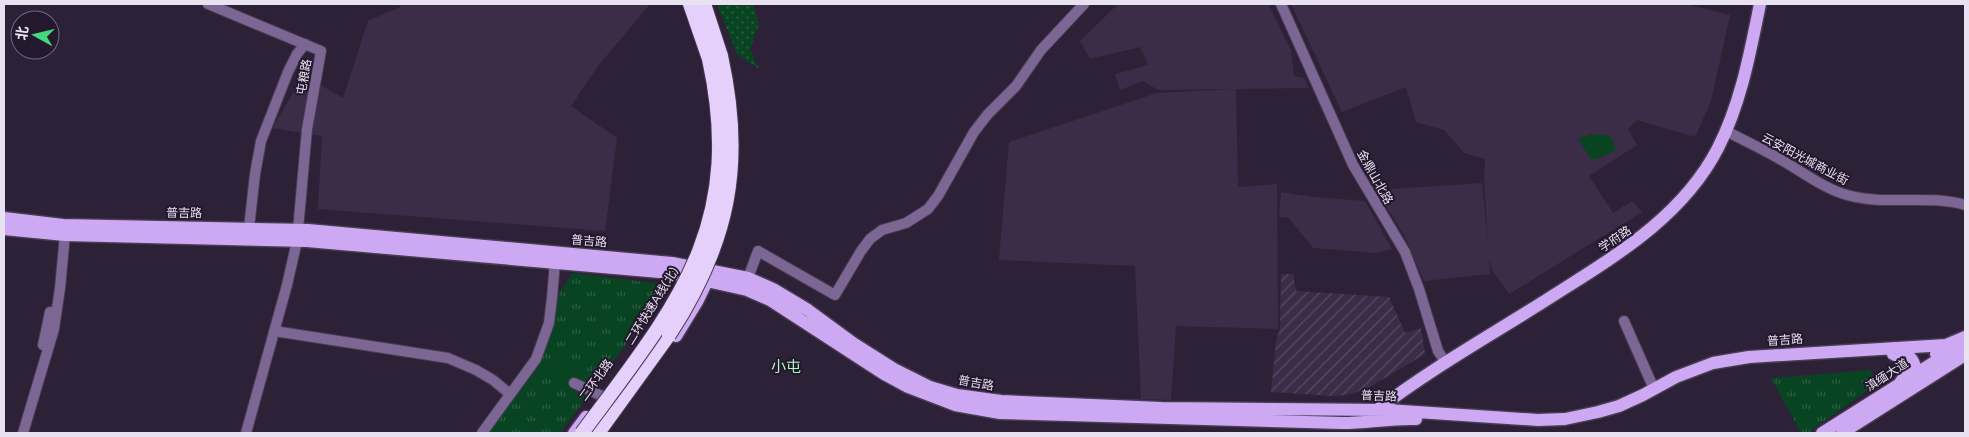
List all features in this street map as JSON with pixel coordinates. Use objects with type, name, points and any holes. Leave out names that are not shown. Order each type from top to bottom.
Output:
[{"type":"highway","points":[[574,433],[692,297],[710,262],[720,232],[731,173],[732,134],[728,91],[690,4]]},
{"type":"highway","points":[[704,4],[715,58]]},
{"type":"highway","points":[[598,433],[664,331]]},
{"type":"highway","points":[[605,433],[664,331]]},
{"type":"highway","name":"二环快速A线(北)","points":[[582,433],[664,331]]},
{"type":"main road","name":"学府路","points":[[1371,422],[1444,360],[1573,283],[1639,239],[1669,214],[1692,188],[1726,131],[1744,74],[1760,4]]},
{"type":"main road","name":"普吉路","points":[[4,218],[63,225],[249,228],[298,235],[555,262],[647,270],[685,270],[710,276],[770,300],[908,388],[930,397],[1000,413],[1096,417],[1371,422],[1565,419],[1619,406],[1676,376],[1704,366],[1740,358],[1892,351],[1909,355],[1949,353],[1965,350]]},
{"type":"main road","name":"普吉路","points":[[4,229],[65,235],[298,235],[672,262],[685,270]]},
{"type":"main road","name":"二环北路","points":[[574,433],[653,324],[685,270]]},
{"type":"main road","name":"普吉路","points":[[710,276],[748,278],[773,289],[808,310],[894,370],[930,387],[957,394],[1001,401],[1161,408],[1371,422],[1404,419],[1537,428],[1567,426],[1618,415],[1679,384],[1715,371],[1750,365],[1946,345],[1965,338]]},
{"type":"main road","points":[[605,433],[674,338],[710,276]]},
{"type":"main road","name":"滇缅大道","points":[[1842,433],[1904,387],[1916,372],[1949,353],[1965,338]]},
{"type":"main road","points":[[1892,351],[1905,365],[1904,387]]},
{"type":"main road","points":[[1909,355],[1916,372]]},
{"type":"main road","name":"滇缅大道","points":[[1822,433],[1965,355]]},
{"type":"street","name":"屯粮路","points":[[208,4],[321,51],[307,128],[298,235],[246,433]]},
{"type":"street","points":[[748,278],[758,252],[835,295],[860,251],[870,239],[882,230],[906,223],[928,209],[938,196],[974,132],[988,114],[1016,86],[1041,50],[1084,4]]},
{"type":"street","name":"金鼎山北路","points":[[1281,4],[1353,165],[1405,252],[1419,289],[1438,351],[1444,360]]},
{"type":"street","points":[[249,228],[261,141],[288,72],[304,44]]},
{"type":"street","name":"云安阳光城商业街","points":[[1726,131],[1769,152],[1830,188],[1847,195],[1862,198],[1912,201],[1938,200],[1965,205]]},
{"type":"street","points":[[23,433],[59,274],[65,235]]},
{"type":"street","points":[[482,433],[536,359],[544,341],[552,298],[555,262]]},
{"type":"street","points":[[1624,321],[1654,389]]},
{"type":"street","points":[[274,331],[448,358],[476,370],[493,380],[510,394]]},
{"type":"street","points":[[574,382],[602,396]]},
{"type":"shaded area","points":[[401,4],[650,4],[598,66],[571,106],[617,138],[605,231],[318,209],[322,136],[272,128],[304,75],[343,98],[368,21],[400,7]]},
{"type":"shaded area","points":[[1118,4],[1268,4],[1291,50],[1294,76],[1304,78],[1309,88],[1158,90],[1143,81],[1120,90],[1115,74],[1148,65],[1140,47],[1090,59],[1080,41]]},
{"type":"shaded area","points":[[1291,4],[1685,4],[1730,15],[1711,101],[1695,137],[1637,120],[1628,129],[1637,145],[1589,176],[1613,213],[1632,201],[1642,212],[1509,294],[1492,270],[1489,257],[1490,274],[1424,281],[1404,235],[1376,190],[1482,183],[1488,245],[1484,179],[1485,159],[1464,153],[1444,130],[1416,122],[1406,87],[1342,112]]},
{"type":"shaded area","points":[[1236,89],[1238,187],[1277,184],[1278,329],[1176,326],[1171,400],[1141,399],[1135,266],[999,260],[1009,142],[1157,93]]},
{"type":"shaded area","points":[[1281,192],[1313,197],[1365,201],[1392,249],[1377,253],[1313,248],[1289,218],[1279,217]]},
{"type":"shaded area","points":[[1281,274],[1293,274],[1296,291],[1389,297],[1405,333],[1421,328],[1425,354],[1368,388],[1347,395],[1334,396],[1271,392],[1276,342],[1280,328]]},
{"type":"green space","points":[[717,4],[753,4],[759,24],[750,49],[759,69],[737,54]]},
{"type":"green space","points":[[1592,134],[1610,136],[1616,150],[1597,159],[1591,159],[1578,139]]},
{"type":"green space","points":[[573,273],[670,285],[560,433],[487,433],[534,372],[550,338],[559,293]]},
{"type":"green space","points":[[561,359],[579,368],[569,388],[551,379]]},
{"type":"green space","points":[[1871,370],[1873,386],[1808,433],[1801,433],[1771,378]]},
{"type":"district","name":"小屯","points":[[786,367]]}]
